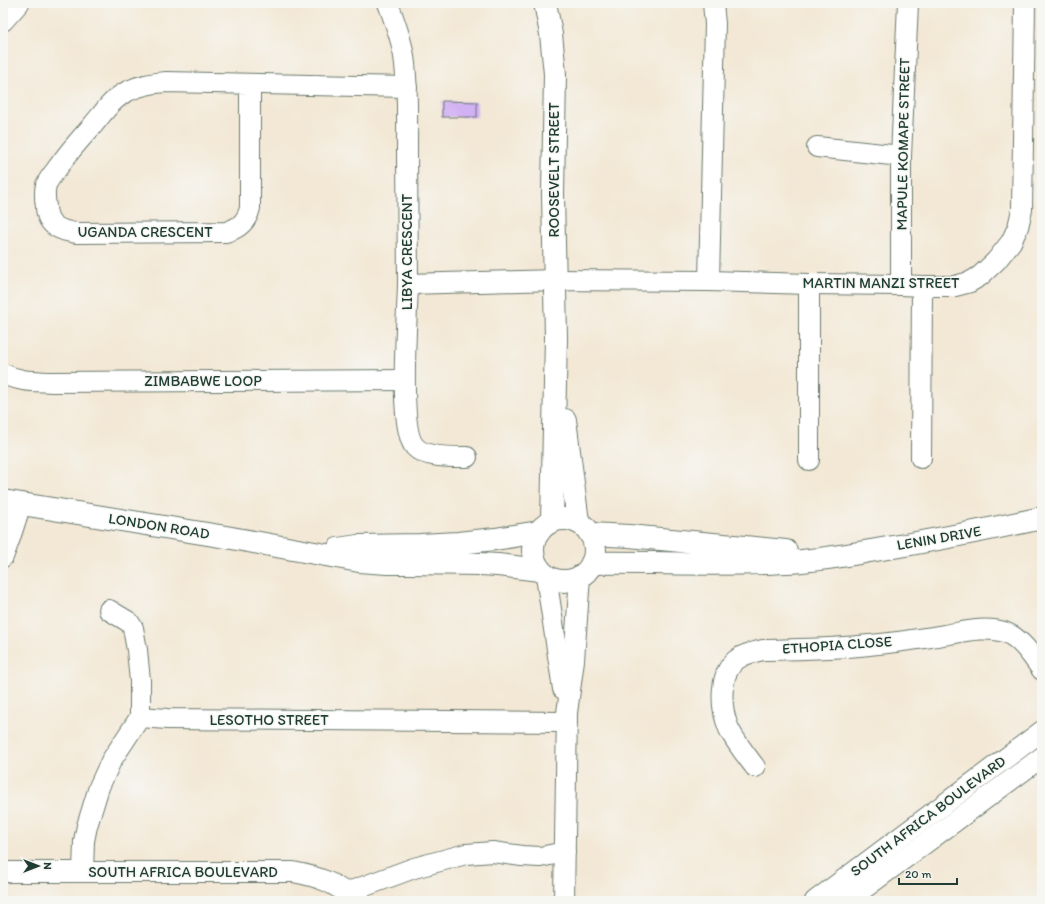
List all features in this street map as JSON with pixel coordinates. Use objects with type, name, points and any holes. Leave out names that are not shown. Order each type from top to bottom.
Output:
[{"type":"street","points":[[3,22],[19,3]]},
{"type":"street","name":"LIBYA CRESCENT","points":[[388,3],[404,52],[407,87],[408,284],[404,380],[406,419],[410,437],[415,447],[426,453],[438,456],[467,457]]},
{"type":"street","name":"ROOSEVELT STREET","points":[[545,3],[551,34],[555,74],[553,194],[556,337],[545,526]]},
{"type":"street","points":[[709,281],[715,24],[713,3]]},
{"type":"street","name":"MAPULE KOMAPE STREET","points":[[901,285],[901,156],[908,3]]},
{"type":"street","name":"MARTIN MANZI STREET","points":[[408,284],[555,280],[709,281],[955,286],[970,282],[980,276],[996,261],[1011,242],[1018,227],[1022,210],[1025,3]]},
{"type":"street","name":"UGANDA CRESCENT","points":[[250,85],[250,208],[247,219],[241,225],[226,232],[77,233],[62,231],[52,224],[46,211],[45,190],[49,180],[60,163],[74,146],[118,97],[127,91],[151,84],[166,82],[250,85],[407,87]]},
{"type":"street","points":[[817,147],[901,156]]},
{"type":"street","points":[[809,284],[809,460]]},
{"type":"street","points":[[921,458],[922,286]]},
{"type":"street","name":"ROOSEVELT STREET","points":[[556,337],[584,528]]},
{"type":"street","name":"ZIMBABWE LOOP","points":[[3,374],[13,379],[52,382],[404,380]]},
{"type":"street","points":[[3,557],[9,541],[12,502]]},
{"type":"street","name":"LONDON ROAD","points":[[12,502],[358,561],[498,565],[543,573]]},
{"type":"street","name":"LENIN DRIVE","points":[[586,570],[787,562],[836,556],[962,535],[1042,518]]},
{"type":"street","points":[[586,570],[572,580],[563,582],[554,580],[543,573],[534,561],[533,551],[534,541],[545,526],[560,519],[569,519],[584,528],[629,536],[808,552],[836,556]]},
{"type":"street","name":"LONDON ROAD","points":[[315,553],[358,546],[420,545],[495,539],[545,526]]},
{"type":"street","points":[[564,901],[567,717],[586,570],[595,554],[594,543],[584,528]]},
{"type":"street","points":[[543,573],[567,717]]},
{"type":"street","points":[[83,872],[84,841],[99,787],[111,761],[140,717],[140,680],[133,628],[129,622],[109,610]]},
{"type":"street","name":"ETHOPIA CLOSE","points":[[755,767],[729,728],[722,695],[725,677],[731,665],[740,657],[763,650],[868,646],[971,631],[991,630],[1005,632],[1017,640],[1026,648],[1042,670]]},
{"type":"street","name":"LESOTHO STREET","points":[[140,717],[167,719],[567,717]]},
{"type":"street","name":"SOUTH AFRICA BOULEVARD","points":[[815,901],[1042,731]]},
{"type":"street","name":"SOUTH AFRICA BOULEVARD","points":[[847,901],[1042,757]]},
{"type":"street","points":[[351,897],[414,868],[466,854],[493,852],[540,857],[565,852]]},
{"type":"street","name":"SOUTH AFRICA BOULEVARD","points":[[3,872],[293,872],[314,876],[330,882],[351,897]]},
{"type":"building","points":[[442,101],[477,102],[477,117],[442,117]]}]
